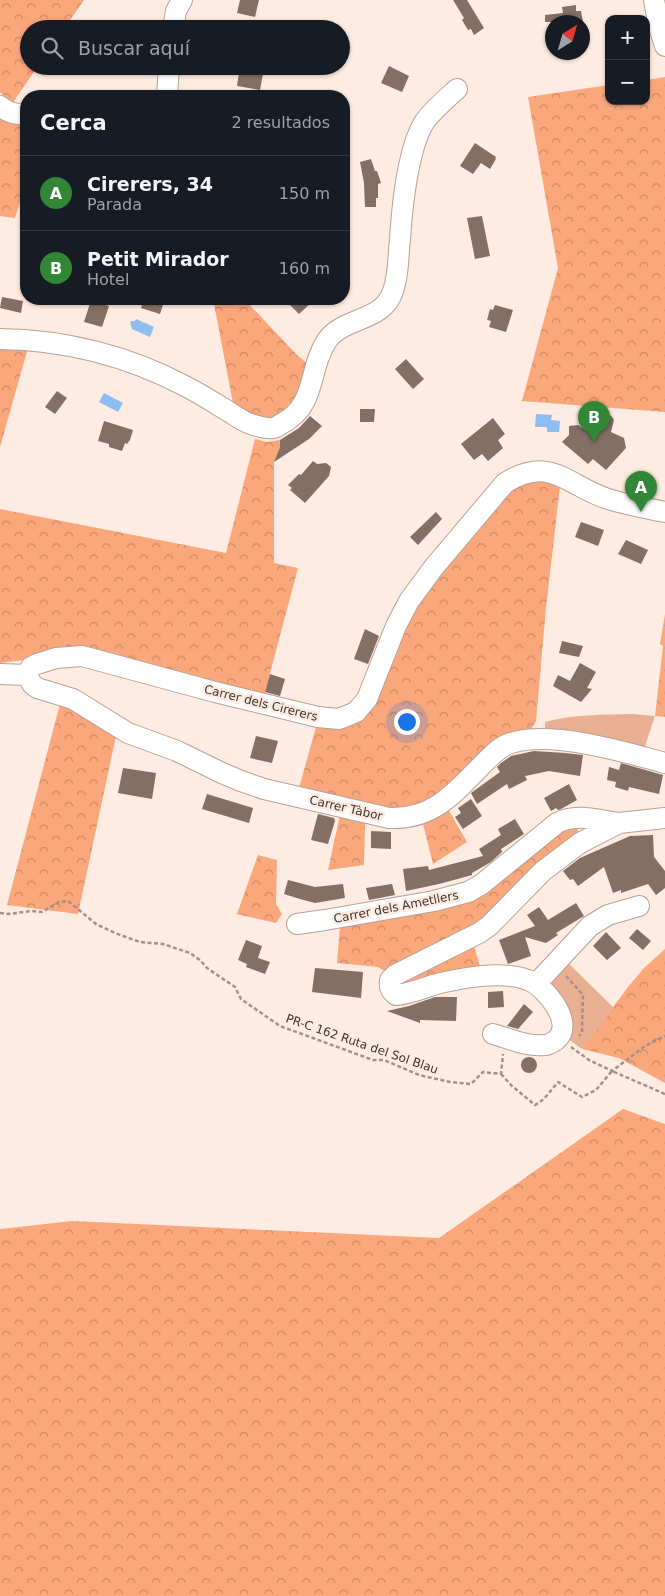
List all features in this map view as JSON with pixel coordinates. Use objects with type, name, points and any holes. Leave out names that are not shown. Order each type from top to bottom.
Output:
[{"type":"street","points":[[174,20],[176,11],[182,0]]},
{"type":"street","points":[[654,0],[665,46]]},
{"type":"street","points":[[167,90],[168,75]]},
{"type":"street","points":[[0,339],[23,339],[72,346],[129,361],[172,379],[250,424],[272,429],[292,417],[306,400],[319,355],[326,341],[338,329],[373,314],[390,299],[396,280],[402,212],[413,151],[424,123],[457,88]]},
{"type":"street","points":[[0,106],[15,114],[20,114]]},
{"type":"street","name":"Carrer dels Cirerers","points":[[27,676],[31,667],[37,664],[56,658],[82,656],[318,718],[339,719],[356,712],[367,699],[396,626],[409,601],[483,507],[505,483],[516,476],[527,472],[559,475],[590,492],[608,499],[665,512]]},
{"type":"street","points":[[0,674],[27,676]]},
{"type":"street","name":"Carrer Tàbor","points":[[27,676],[37,688],[73,699],[128,733],[177,751],[235,779],[264,789],[388,818],[408,818],[435,808],[461,787],[501,748],[509,743],[520,740],[548,739],[568,742],[665,763]]},
{"type":"street","name":"Carrer dels Ametllers","points":[[297,924],[434,901],[468,892],[482,884],[564,819],[573,817],[619,823]]},
{"type":"street","points":[[493,1034],[523,1043],[546,1045],[559,1037],[563,1027],[559,1012],[549,997],[536,984],[528,980],[500,976],[482,977],[444,982],[396,995],[392,992],[389,984],[390,980],[395,975],[479,933],[538,876],[580,843],[619,823],[665,818]]},
{"type":"street","points":[[536,984],[590,926],[608,914],[639,906]]},
{"type":"path","name":"PR-C 162 Ruta del Sol Blau","points":[[0,912],[9,914],[31,911],[42,912],[59,902],[68,901],[96,924],[115,933],[140,942],[168,945],[190,953],[207,968],[235,987],[241,999],[280,1026],[373,1060],[384,1060],[419,1075],[450,1082],[471,1084],[483,1072],[501,1074]]},
{"type":"path","points":[[578,990],[583,994],[582,1032]]},
{"type":"path","points":[[493,1034],[490,1040],[492,1045],[503,1053],[501,1074],[512,1086],[536,1105],[544,1099],[558,1082],[582,1097],[596,1090],[612,1070],[645,1046],[665,1036]]},
{"type":"path","points":[[559,1037],[589,1060],[665,1094]]},
{"type":"green space","points":[[0,0],[84,0],[70,20],[20,20],[20,75],[32,75],[12,104],[0,92]]},
{"type":"green space","points":[[665,77],[665,412],[522,401],[558,268],[528,97],[605,86],[605,105],[650,105],[650,79]]},
{"type":"green space","points":[[0,116],[20,121],[20,202],[15,218],[0,216]]},
{"type":"green space","points":[[214,305],[250,305],[308,364],[298,394],[290,407],[272,418],[263,419],[234,408]]},
{"type":"green space","points":[[0,348],[28,348],[0,447]]},
{"type":"green space","points":[[255,439],[267,442],[280,440],[280,447],[274,462],[274,563],[298,568],[264,696],[96,649],[65,646],[24,660],[0,663],[0,509],[226,553]]},
{"type":"green space","points":[[536,480],[547,481],[560,486],[546,608],[536,721],[530,731],[458,778],[428,803],[393,811],[299,788],[316,727],[334,728],[351,726],[364,718],[373,704],[406,628],[424,596],[514,486]]},
{"type":"green space","points":[[665,614],[665,717],[655,716],[663,646],[660,644]]},
{"type":"green space","points":[[60,704],[116,736],[78,914],[7,905]]},
{"type":"green space","points":[[448,809],[467,842],[433,864],[423,824]]},
{"type":"green space","points":[[340,815],[365,822],[364,865],[328,870]]},
{"type":"green space","points":[[577,827],[578,832],[477,926],[386,972],[378,967],[337,963],[340,926],[449,906],[560,832]]},
{"type":"green space","points":[[258,855],[277,860],[276,904],[282,914],[276,923],[237,914]]},
{"type":"green space","points":[[474,946],[481,970],[399,985],[418,972],[467,951]]},
{"type":"green space","points":[[665,949],[665,1083],[619,1058],[582,1049],[628,987],[644,968]]},
{"type":"green space","points":[[623,1109],[665,1124],[665,1596],[0,1596],[0,1229],[72,1221],[439,1238]]},
{"type":"shaded area","points":[[632,714],[655,716],[644,749],[545,731],[545,722],[556,719],[588,715]]},
{"type":"shaded area","points":[[566,961],[614,1008],[582,1049],[568,1039],[548,982]]},
{"type":"water","points":[[136,319],[154,327],[150,337],[132,329],[130,322]]},
{"type":"water","points":[[104,393],[123,403],[118,412],[99,402]]},
{"type":"water","points":[[536,414],[552,415],[551,420],[560,421],[559,432],[547,432],[547,427],[535,427]]},
{"type":"building","points":[[240,0],[259,0],[255,17],[237,13]]},
{"type":"building","points":[[453,0],[467,0],[484,28],[474,35],[471,29],[468,30],[462,20],[464,18]]},
{"type":"building","points":[[576,5],[576,11],[581,11],[582,15],[545,15],[563,13],[562,7]]},
{"type":"building","points":[[389,66],[409,76],[402,92],[381,83]]},
{"type":"building","points":[[239,75],[263,75],[260,90],[237,86]]},
{"type":"building","points":[[475,143],[496,157],[496,159],[490,169],[481,163],[473,174],[460,166]]},
{"type":"building","points":[[371,159],[381,183],[378,184],[376,207],[365,207],[364,183],[360,162]]},
{"type":"building","points":[[482,216],[490,256],[475,259],[467,218]]},
{"type":"building","points":[[2,297],[20,300],[20,305],[22,305],[21,313],[0,308]]},
{"type":"building","points":[[89,305],[109,306],[102,327],[84,322]]},
{"type":"building","points":[[142,305],[163,305],[160,314],[141,308]]},
{"type":"building","points":[[290,305],[309,305],[299,314]]},
{"type":"building","points":[[495,305],[513,310],[506,332],[489,327],[491,321],[487,320],[490,309],[493,310]]},
{"type":"building","points":[[406,359],[424,379],[413,389],[395,369]]},
{"type":"building","points":[[57,391],[67,398],[55,414],[45,407]]},
{"type":"building","points":[[360,409],[375,409],[374,422],[360,422]]},
{"type":"building","points":[[599,414],[601,416],[609,414],[613,418],[611,432],[624,438],[626,448],[606,470],[593,459],[588,464],[562,442],[569,435],[569,426],[578,425],[585,430]]},
{"type":"building","points":[[310,416],[322,426],[309,439],[274,462],[280,447],[280,440],[299,428]]},
{"type":"building","points":[[493,418],[505,434],[498,440],[503,448],[488,461],[482,454],[474,460],[461,444]]},
{"type":"building","points":[[104,421],[133,430],[130,440],[127,444],[125,443],[122,451],[98,441]]},
{"type":"building","points":[[313,461],[317,464],[326,463],[331,467],[329,476],[305,503],[290,490],[292,488],[288,485],[299,474],[301,475]]},
{"type":"building","points":[[436,512],[442,519],[418,545],[410,537]]},
{"type":"building","points":[[581,522],[604,530],[598,546],[575,537]]},
{"type":"building","points":[[626,540],[648,550],[641,564],[618,554]]},
{"type":"building","points":[[365,629],[379,636],[368,664],[354,659]]},
{"type":"building","points":[[562,641],[583,646],[579,657],[559,653]]},
{"type":"building","points":[[580,663],[596,672],[587,688],[592,689],[581,702],[553,686],[558,675],[570,681]]},
{"type":"building","points":[[270,674],[285,679],[280,696],[265,692]]},
{"type":"building","points":[[256,736],[278,741],[272,763],[250,758]]},
{"type":"building","points":[[534,751],[583,755],[580,776],[549,771],[525,776],[527,780],[509,789],[507,784],[477,804],[471,793],[500,772],[497,767],[501,763],[511,756]]},
{"type":"building","points":[[621,763],[663,775],[659,794],[629,787],[628,791],[615,787],[616,782],[607,780],[609,767],[619,770]]},
{"type":"building","points":[[123,768],[156,773],[152,799],[118,793]]},
{"type":"building","points":[[569,784],[577,800],[561,809],[558,810],[556,808],[551,811],[544,798]]},
{"type":"building","points":[[207,794],[253,808],[249,823],[202,809]]},
{"type":"building","points":[[471,799],[482,816],[463,829],[455,817],[461,813],[458,808]]},
{"type":"building","points":[[318,814],[334,818],[335,821],[328,844],[311,840]]},
{"type":"building","points":[[515,819],[524,834],[501,849],[502,852],[491,862],[472,873],[472,875],[406,891],[403,869],[428,866],[429,870],[483,856],[479,849],[501,835],[498,829]]},
{"type":"building","points":[[371,831],[391,832],[391,849],[371,848]]},
{"type":"building","points":[[653,835],[654,857],[665,871],[665,888],[656,895],[648,884],[621,893],[621,890],[613,893],[604,867],[578,886],[563,871],[580,858],[630,836]]},
{"type":"building","points":[[288,880],[315,887],[343,884],[345,898],[315,903],[284,894]]},
{"type":"building","points":[[392,884],[395,895],[369,900],[366,888]]},
{"type":"building","points":[[576,903],[584,916],[556,933],[558,935],[546,943],[525,937],[531,956],[508,964],[499,940],[535,926],[527,915],[539,907],[548,920]]},
{"type":"building","points":[[637,929],[651,941],[643,950],[629,938]]},
{"type":"building","points":[[606,932],[621,948],[607,960],[593,946]]},
{"type":"building","points":[[246,940],[262,946],[258,958],[270,962],[265,974],[246,967],[247,964],[238,960]]},
{"type":"building","points":[[315,968],[363,972],[361,998],[312,992]]},
{"type":"building","points":[[503,991],[504,1007],[488,1008],[488,992]]},
{"type":"building","points":[[435,997],[457,997],[456,1021],[420,1020],[420,1023],[387,1011],[409,1006]]},
{"type":"building","points":[[524,1004],[533,1012],[518,1029],[507,1026]]},
{"type":"building","points":[[526,1057],[532,1057],[537,1062],[535,1071],[526,1073],[521,1068],[521,1062]]},
{"type":"place","name":"Petit Mirador","points":[[594,442]]},
{"type":"place","name":"Cirerers, 34","points":[[641,512]]}]
